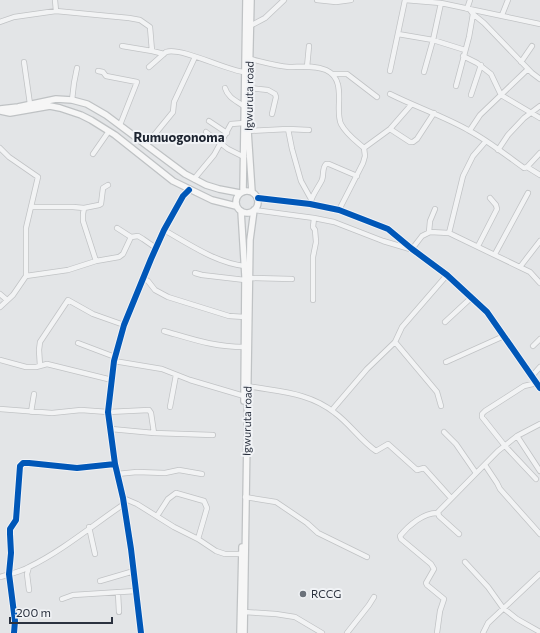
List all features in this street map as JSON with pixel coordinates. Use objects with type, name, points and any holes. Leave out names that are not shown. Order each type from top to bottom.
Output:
[{"type":"main road","name":"Igwuruta road","points":[[241,192],[244,157],[246,0]]},
{"type":"main road","name":"Igwuruta road","points":[[251,0],[248,130],[252,192]]},
{"type":"main road","points":[[56,99],[72,100],[96,106],[178,170],[194,179],[219,189],[252,192],[258,198],[258,203],[254,210],[248,213],[241,211],[236,206],[212,200],[188,190],[162,173],[109,131],[91,120],[60,108],[50,106],[10,113],[0,110],[56,99]]},
{"type":"main road","points":[[236,206],[237,197],[241,192]]},
{"type":"main road","name":"Igwuruta road","points":[[240,633],[244,317],[254,210]]},
{"type":"main road","name":"Igwuruta road","points":[[241,211],[247,279],[248,386],[244,633]]},
{"type":"street","points":[[55,0],[56,11]]},
{"type":"street","points":[[250,26],[265,18],[284,0]]},
{"type":"street","points":[[317,0],[336,2],[351,0]]},
{"type":"street","points":[[390,71],[405,0],[430,1],[470,11],[502,15],[540,23]]},
{"type":"street","points":[[456,86],[469,37],[470,0]]},
{"type":"street","points":[[502,15],[508,0]]},
{"type":"street","points":[[424,72],[441,3]]},
{"type":"street","points":[[0,22],[14,17],[56,11],[140,20],[150,27],[152,51]]},
{"type":"street","points":[[470,11],[540,79]]},
{"type":"street","points":[[398,34],[433,40],[465,50]]},
{"type":"street","points":[[122,46],[164,54]]},
{"type":"street","points":[[307,67],[309,46]]},
{"type":"street","points":[[521,62],[532,46]]},
{"type":"street","points":[[149,67],[164,54],[170,51],[244,72]]},
{"type":"street","points":[[464,56],[481,65],[491,74],[501,95],[540,118]]},
{"type":"street","points":[[146,145],[174,112],[174,102],[195,57]]},
{"type":"street","points":[[250,59],[283,66],[307,67],[326,71],[332,74],[347,74],[377,98]]},
{"type":"street","points":[[24,62],[30,104]]},
{"type":"street","points":[[471,95],[481,65]]},
{"type":"street","points":[[72,100],[77,68]]},
{"type":"street","points":[[470,130],[480,115],[528,69]]},
{"type":"street","points":[[98,71],[103,72],[106,76],[137,82],[120,125]]},
{"type":"street","points":[[332,74],[338,86],[340,95],[341,123],[350,136],[364,148],[365,156],[357,176],[339,210]]},
{"type":"street","points":[[224,88],[226,93],[231,98],[245,107]]},
{"type":"street","points":[[249,88],[268,90],[275,94],[276,97],[272,114]]},
{"type":"street","points":[[390,94],[411,105],[434,113],[470,130],[524,168],[528,167],[540,175]]},
{"type":"street","points":[[364,148],[390,129],[411,105]]},
{"type":"street","points":[[498,150],[524,118],[540,106]]},
{"type":"street","points":[[390,129],[410,142],[413,142],[417,139],[434,113]]},
{"type":"street","points":[[209,121],[227,133]]},
{"type":"street","points":[[194,179],[221,144],[233,123],[244,123]]},
{"type":"street","points":[[288,129],[301,181],[311,201]]},
{"type":"street","points":[[248,130],[309,130]]},
{"type":"street","points":[[93,154],[109,131]]},
{"type":"street","points":[[206,132],[228,149],[244,157]]},
{"type":"street","points":[[449,233],[463,176],[473,156],[486,141]]},
{"type":"street","points":[[0,148],[9,157],[38,177],[32,208],[26,228],[26,276],[18,289],[0,307]]},
{"type":"street","points":[[528,167],[540,153]]},
{"type":"street","points":[[311,201],[322,178],[324,166],[326,164],[330,164],[357,176]]},
{"type":"street","points":[[32,208],[84,208],[99,205],[101,204],[103,188],[108,185]]},
{"type":"street","points":[[141,633],[124,504],[115,464],[108,412],[114,359],[124,325],[164,230],[183,196],[188,190]]},
{"type":"street","points":[[495,254],[528,193]]},
{"type":"street","points":[[258,198],[311,201],[388,229],[447,275],[487,312],[540,388]]},
{"type":"street","points":[[478,246],[497,209],[496,205],[490,198]]},
{"type":"street","points":[[84,208],[83,221],[96,260]]},
{"type":"street","points":[[429,232],[430,221],[435,209]]},
{"type":"street","points":[[254,210],[334,222],[383,241],[412,249]]},
{"type":"street","points":[[313,300],[313,258],[316,242],[315,230],[313,227],[314,218]]},
{"type":"street","points":[[117,228],[131,237],[138,236],[156,248]]},
{"type":"street","points":[[164,230],[220,259],[234,265],[245,266]]},
{"type":"street","points":[[412,249],[422,236],[429,232],[449,233],[530,272],[540,282]]},
{"type":"street","points":[[26,276],[68,270],[96,260],[119,257],[123,254],[131,237]]},
{"type":"street","points":[[520,267],[540,241]]},
{"type":"street","points":[[195,273],[247,279],[292,279]]},
{"type":"street","points":[[332,410],[367,369],[396,342],[402,327],[447,275]]},
{"type":"street","points":[[143,278],[148,281],[155,290],[168,297],[229,316],[244,317]]},
{"type":"street","points":[[0,294],[7,300]]},
{"type":"street","points":[[445,322],[472,297]]},
{"type":"street","points":[[40,366],[40,342],[68,300],[93,314],[124,325]]},
{"type":"street","points":[[164,331],[209,344],[228,347],[244,347]]},
{"type":"street","points":[[446,362],[504,336]]},
{"type":"street","points":[[533,346],[540,339]]},
{"type":"street","points":[[396,342],[437,392],[442,406]]},
{"type":"street","points":[[78,343],[114,359],[162,368],[176,375],[211,387],[244,396]]},
{"type":"street","points":[[0,360],[26,367],[36,367],[47,364],[112,380]]},
{"type":"street","points":[[532,376],[540,367]]},
{"type":"street","points":[[170,407],[176,375]]},
{"type":"street","points":[[536,480],[505,446],[482,417],[482,414],[524,386],[537,383]]},
{"type":"street","points":[[248,386],[303,395],[318,401],[332,410],[376,452],[388,444],[417,470],[424,468],[451,498]]},
{"type":"street","points":[[31,412],[34,394]]},
{"type":"street","points":[[0,409],[31,412],[81,410],[108,412],[149,410],[151,413],[154,433]]},
{"type":"street","points":[[437,633],[444,599],[426,583],[434,569],[431,564],[401,539],[400,536],[414,522],[432,512],[438,512],[485,465],[490,458],[517,436],[540,424]]},
{"type":"street","points":[[111,429],[154,433],[213,435]]},
{"type":"street","points":[[444,432],[456,444],[476,473]]},
{"type":"street","points":[[517,436],[540,471]]},
{"type":"street","points":[[14,633],[15,621],[9,574],[10,529],[16,520],[19,469],[21,464],[29,463],[84,468],[115,464]]},
{"type":"street","points":[[485,465],[500,489],[540,534]]},
{"type":"street","points":[[117,474],[137,472],[169,473],[179,470],[202,474]]},
{"type":"street","points":[[157,516],[168,499],[176,493],[204,501],[207,508],[198,539]]},
{"type":"street","points":[[246,497],[276,502],[307,523],[318,533],[367,557]]},
{"type":"street","points":[[123,498],[137,504],[216,551],[225,554],[242,554]]},
{"type":"street","points":[[0,577],[30,567],[65,545],[124,504]]},
{"type":"street","points":[[438,512],[439,516],[459,534]]},
{"type":"street","points":[[90,527],[95,554]]},
{"type":"street","points":[[465,562],[488,587],[503,608],[517,619],[540,632]]},
{"type":"street","points":[[29,590],[27,574],[30,567]]},
{"type":"street","points":[[100,581],[134,571]]},
{"type":"street","points":[[483,633],[488,623],[540,574]]},
{"type":"street","points":[[62,599],[74,595],[136,591]]},
{"type":"street","points":[[118,593],[119,612]]},
{"type":"street","points":[[347,633],[374,597]]},
{"type":"street","points":[[244,612],[295,617],[322,633]]},
{"type":"cycle path","points":[[141,633],[131,549],[123,498],[115,464],[108,412],[114,361],[124,325],[164,230],[183,196],[189,190]]},
{"type":"cycle path","points":[[258,198],[310,204],[339,210],[388,229],[447,275],[487,312],[540,388]]},
{"type":"cycle path","points":[[14,633],[15,621],[9,574],[11,553],[10,529],[16,520],[20,466],[23,463],[29,463],[77,468],[115,464]]},
{"type":"place","name":"RCCG","points":[[303,594]]},
{"type":"district","name":"Rumuogonoma","points":[[179,137]]}]
